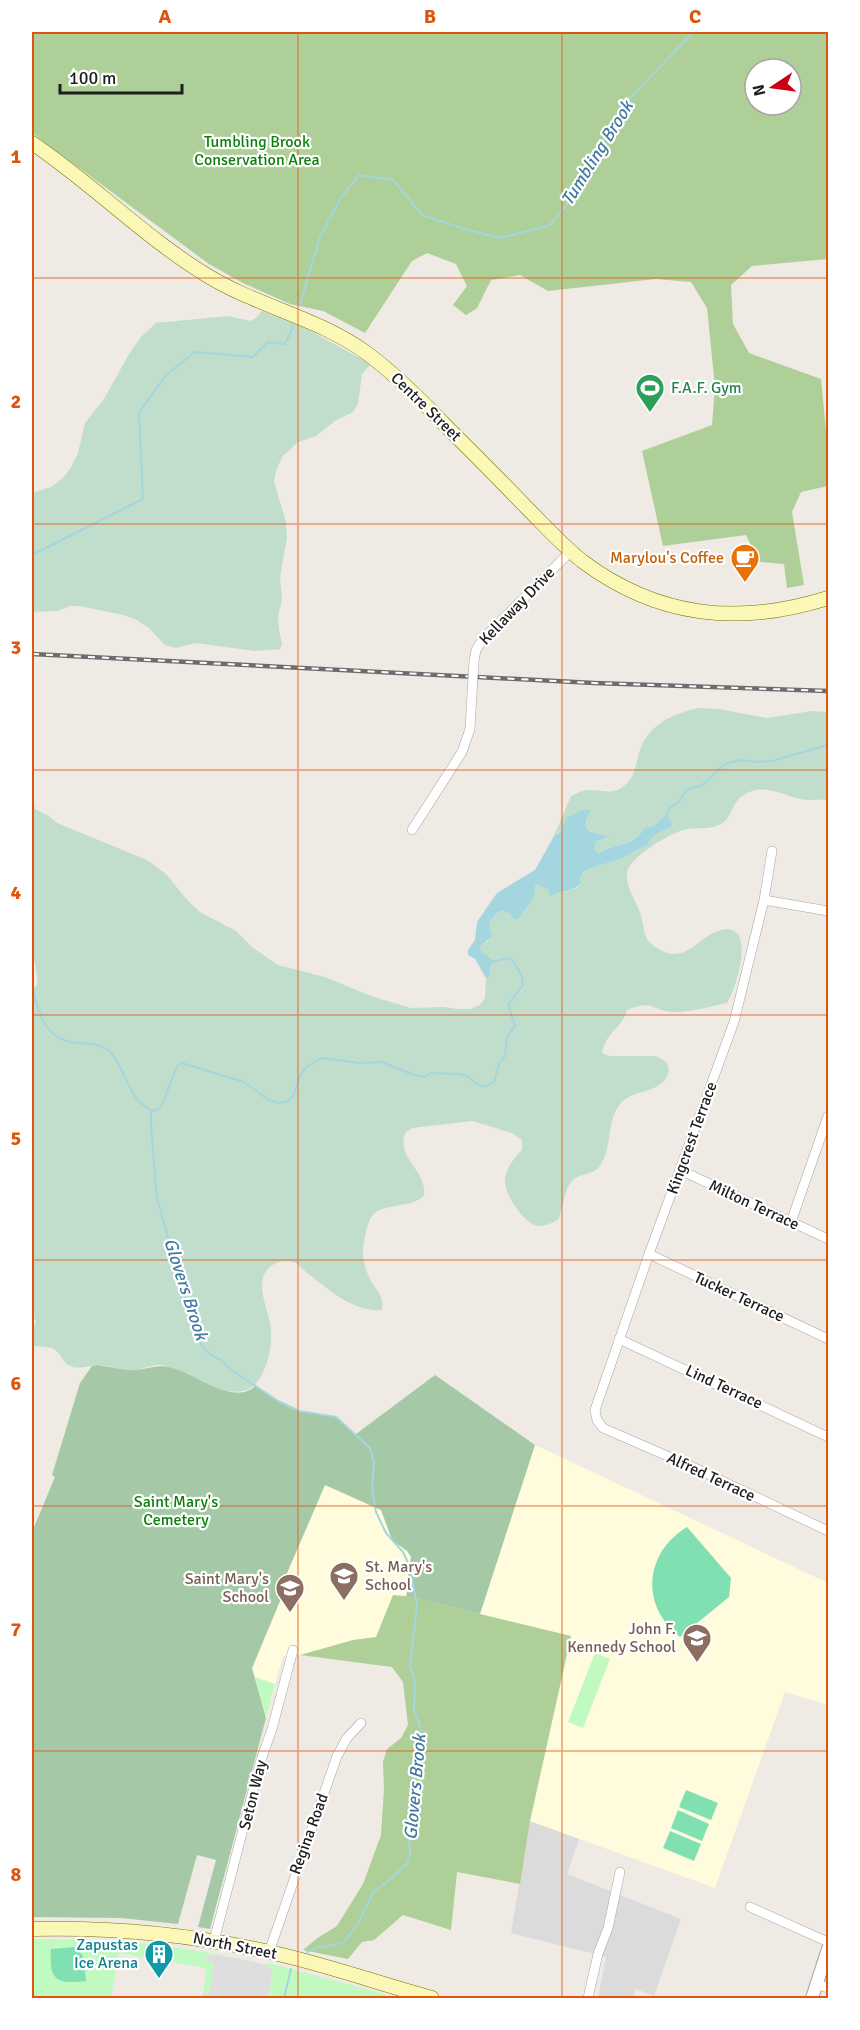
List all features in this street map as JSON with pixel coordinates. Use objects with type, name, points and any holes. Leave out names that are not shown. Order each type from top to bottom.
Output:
[{"type":"main road","name":"Centre Street","points":[[32,143],[202,272],[237,292],[330,331],[377,361],[432,411],[571,551],[598,572],[628,590],[656,601],[695,611],[730,614],[757,614],[787,610],[828,598]]},
{"type":"main road","name":"North Street","points":[[32,1929],[118,1930],[214,1941],[269,1952],[411,1995],[432,1998]]},
{"type":"street","name":"Kellaway Drive","points":[[412,830],[450,774],[465,745],[471,722],[476,650],[483,639],[571,551]]},
{"type":"street","name":"Kingcrest Terrace","points":[[597,1419],[595,1410],[598,1395],[734,1022],[764,900],[772,851]]},
{"type":"street","points":[[764,900],[828,911]]},
{"type":"street","points":[[791,1222],[828,1116]]},
{"type":"street","name":"Milton Terrace","points":[[680,1170],[828,1239]]},
{"type":"street","name":"Tucker Terrace","points":[[649,1254],[828,1339]]},
{"type":"street","name":"Lind Terrace","points":[[619,1340],[828,1437]]},
{"type":"street","name":"Alfred Terrace","points":[[597,1419],[603,1428],[697,1469],[828,1531]]},
{"type":"street","name":"Seton Way","points":[[214,1941],[261,1760],[274,1724],[293,1650]]},
{"type":"street","name":"Regina Road","points":[[269,1952],[337,1756],[347,1738],[361,1723]]},
{"type":"street","points":[[588,1998],[598,1954],[608,1928],[620,1872]]},
{"type":"street","points":[[750,1907],[828,1942]]},
{"type":"street","points":[[812,1998],[823,1986],[828,1949]]},
{"type":"shaded area","name":"John F. Kennedy School","points":[[535,1445],[828,1583],[828,1705],[785,1692],[715,1888],[530,1821],[571,1637],[480,1614]]},
{"type":"shaded area","name":"St. Mary's School","points":[[325,1485],[381,1510],[392,1540],[407,1551],[411,1557],[410,1583],[406,1591],[408,1601],[397,1633],[300,1655],[283,1656],[266,1718],[252,1669],[282,1597],[278,1594]]},
{"type":"shaded area","points":[[530,1821],[579,1839],[567,1874],[681,1919],[654,1996],[636,1989],[633,1998],[598,1998],[606,1957],[511,1933]]},
{"type":"shaded area","points":[[215,1954],[268,1965],[268,1968],[273,1970],[268,1998],[202,1998],[203,1993],[209,1994],[214,1963],[206,1961],[207,1955],[214,1956]]},
{"type":"green space","name":"Tumbling Brook Conservation Area","points":[[32,32],[828,32],[828,259],[752,266],[731,285],[733,324],[749,353],[821,379],[828,452],[828,486],[801,492],[792,512],[804,585],[787,588],[784,564],[751,561],[751,545],[746,535],[663,546],[642,451],[712,425],[715,387],[707,308],[691,282],[656,279],[548,291],[520,275],[491,280],[477,308],[466,315],[453,305],[467,286],[456,264],[427,253],[412,261],[365,333],[323,311],[290,304],[243,283],[209,264],[32,133]]},
{"type":"green space","points":[[262,311],[303,327],[371,364],[362,374],[358,404],[353,412],[335,421],[316,436],[298,442],[282,457],[276,471],[274,482],[286,522],[287,538],[280,577],[282,600],[278,616],[282,644],[280,649],[256,651],[195,643],[176,648],[165,645],[149,628],[123,615],[79,606],[69,606],[58,611],[32,612],[32,493],[51,487],[70,469],[78,453],[85,423],[104,399],[141,337],[156,323],[228,316],[251,321]]},
{"type":"green space","points":[[698,708],[719,709],[767,718],[812,711],[828,712],[828,800],[804,800],[771,790],[748,792],[738,799],[726,820],[721,824],[677,832],[650,847],[629,867],[628,884],[649,942],[667,953],[680,953],[715,932],[732,930],[739,936],[742,946],[739,972],[727,1003],[682,1012],[668,1011],[648,1005],[627,1010],[607,1040],[602,1053],[609,1056],[655,1056],[667,1063],[669,1069],[667,1076],[658,1086],[631,1096],[620,1104],[613,1119],[604,1159],[597,1169],[572,1181],[567,1189],[558,1220],[544,1226],[535,1225],[519,1212],[510,1198],[505,1185],[507,1170],[522,1150],[522,1140],[512,1133],[472,1121],[412,1128],[405,1133],[403,1142],[408,1158],[421,1179],[424,1196],[413,1202],[387,1207],[376,1212],[369,1221],[364,1239],[364,1263],[381,1298],[382,1310],[362,1308],[344,1300],[293,1262],[280,1262],[269,1267],[262,1283],[271,1330],[269,1357],[262,1375],[250,1388],[232,1392],[222,1390],[162,1365],[131,1370],[100,1365],[73,1367],[67,1364],[54,1349],[32,1346],[32,1332],[36,1322],[32,1313],[32,984],[36,987],[37,979],[32,931],[32,789],[35,809],[57,823],[147,860],[166,874],[200,912],[236,931],[252,947],[278,965],[325,977],[371,996],[411,1008],[470,1009],[480,1005],[485,998],[486,978],[490,974],[491,967],[489,960],[480,950],[482,945],[488,941],[489,925],[497,912],[501,910],[507,912],[514,920],[518,919],[533,899],[536,884],[542,885],[554,894],[577,888],[581,875],[585,871],[620,859],[647,846],[654,836],[671,827],[672,824],[667,815],[654,826],[644,828],[631,841],[599,853],[595,851],[595,842],[608,838],[589,829],[586,822],[591,810],[583,810],[569,818],[554,836],[571,796],[586,790],[615,791],[620,789],[632,775],[643,743],[654,728],[670,717]]},
{"type":"green space","name":"Saint Mary's Cemetery","points":[[92,1366],[130,1370],[168,1367],[218,1388],[238,1393],[255,1386],[290,1408],[336,1417],[356,1434],[435,1375],[535,1445],[480,1614],[406,1596],[410,1583],[408,1576],[411,1557],[407,1551],[392,1540],[381,1510],[325,1485],[278,1594],[282,1596],[252,1668],[266,1718],[210,1929],[198,1927],[216,1860],[197,1855],[178,1924],[121,1918],[32,1917],[32,1532],[55,1477],[52,1475],[80,1383]]},
{"type":"green space","points":[[687,1527],[731,1578],[729,1597],[680,1637],[667,1624],[658,1610],[653,1595],[652,1580],[655,1565],[662,1551]]},
{"type":"green space","points":[[393,1595],[406,1596],[571,1636],[530,1821],[520,1884],[457,1872],[451,1930],[403,1915],[374,1940],[362,1942],[348,1959],[303,1950],[337,1926],[363,1884],[381,1835],[383,1762],[387,1749],[401,1738],[408,1725],[403,1682],[392,1667],[300,1655],[353,1640],[376,1637]]},
{"type":"green space","points":[[595,1653],[610,1659],[583,1728],[568,1722]]},
{"type":"green space","points":[[255,1677],[275,1684],[266,1718]]},
{"type":"green space","points":[[686,1790],[718,1803],[711,1820],[679,1807]]},
{"type":"green space","points":[[678,1810],[709,1824],[702,1841],[671,1828]]},
{"type":"green space","points":[[670,1831],[701,1844],[694,1861],[663,1848]]},
{"type":"green space","points":[[32,1939],[124,1942],[215,1954],[215,1956],[207,1955],[206,1961],[214,1963],[209,1994],[203,1993],[206,1968],[119,1953],[111,1998],[32,1998]]},
{"type":"green space","points":[[75,1947],[83,1956],[86,1981],[61,1981],[56,1978],[51,1967],[51,1949]]},
{"type":"green space","points":[[269,1963],[384,1994],[391,1998],[268,1998],[273,1970],[267,1968]]},
{"type":"water","points":[[581,810],[591,810],[586,823],[589,830],[609,837],[595,842],[595,851],[599,853],[631,841],[644,828],[654,826],[667,814],[672,824],[671,827],[654,836],[647,846],[621,859],[585,871],[581,875],[580,884],[573,889],[550,896],[548,889],[536,884],[533,899],[518,919],[514,920],[503,911],[497,913],[489,925],[492,936],[480,950],[492,960],[490,975],[486,978],[475,959],[468,955],[468,950],[475,940],[477,922],[497,893],[535,870],[567,818]]},
{"type":"waterway","name":"Tumbling Brook","points":[[300,304],[320,237],[340,199],[359,175],[393,180],[422,215],[465,229],[500,238],[550,225],[579,189],[621,107],[690,36],[690,32]]},
{"type":"waterway","name":"Tumbling Brook","points":[[32,555],[143,499],[139,413],[165,376],[195,352],[253,357],[268,342],[285,344],[293,327]]},
{"type":"waterway","points":[[666,817],[669,809],[687,790],[702,785],[724,765],[742,760],[772,761],[828,745]]},
{"type":"waterway","points":[[32,984],[40,1014],[50,1031],[67,1041],[96,1045],[108,1050],[116,1059],[137,1099],[151,1111],[158,1110],[162,1105],[177,1066],[182,1063],[244,1082],[267,1099],[278,1103],[287,1102],[294,1095],[300,1076],[306,1067],[322,1058],[359,1063],[382,1062],[424,1077],[432,1073],[459,1074],[467,1076],[480,1086],[487,1086],[494,1082],[499,1064],[505,1056],[507,1037],[515,1026],[509,1003],[523,985],[522,977],[513,960],[508,958],[491,962]]},
{"type":"waterway","name":"Glovers Brook","points":[[151,1111],[157,1198],[186,1301],[202,1346],[230,1369],[278,1401],[299,1411],[336,1417],[370,1448],[374,1462],[372,1488],[376,1512],[386,1533],[403,1552],[410,1567],[417,1606],[410,1665],[415,1681],[414,1709],[422,1738],[415,1770],[416,1801],[408,1828],[410,1856],[407,1864],[374,1891],[357,1926],[346,1940],[307,1952]]},
{"type":"waterway","name":"Glovers Brook","points":[[284,1998],[291,1969]]},
{"type":"railway","points":[[32,654],[594,683],[828,691]]},
{"type":"place","name":"F.A.F. Gym","points":[[650,414]]},
{"type":"place","name":"Marylou's Coffee","points":[[745,584]]},
{"type":"place","name":"St. Mary's School","points":[[344,1602]]},
{"type":"place","name":"Saint Mary's School","points":[[290,1614]]},
{"type":"place","name":"John F. Kennedy School","points":[[697,1664]]},
{"type":"place","name":"Zapustas Ice Arena","points":[[159,1980]]}]
